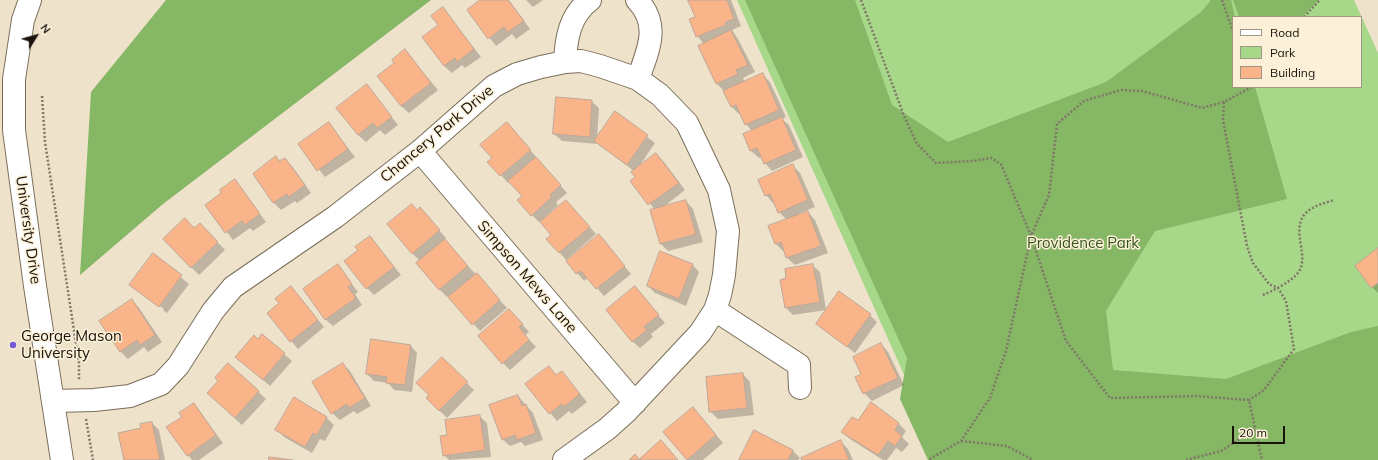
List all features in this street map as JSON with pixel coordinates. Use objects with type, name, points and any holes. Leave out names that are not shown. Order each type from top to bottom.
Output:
[{"type":"street","name":"University Drive","points":[[30,0],[8,55],[13,93],[14,130],[62,460]]},
{"type":"street","points":[[565,62],[570,26],[581,7],[590,0]]},
{"type":"street","points":[[637,0],[646,10],[650,24],[650,42],[638,79]]},
{"type":"street","name":"Chancery Park Drive","points":[[53,401],[94,400],[130,396],[161,384],[178,366],[213,311],[233,287],[335,217],[420,151],[494,86],[517,74],[565,62],[581,61],[638,79],[660,95],[687,123],[719,190],[728,231],[724,275],[714,310],[700,333],[635,403],[607,429],[564,460]]},
{"type":"street","name":"Simpson Mews Lane","points":[[420,151],[635,403]]},
{"type":"street","points":[[714,310],[798,365],[800,388]]},
{"type":"path","points":[[861,0],[896,100],[917,144],[936,163],[972,161],[991,158],[1000,164],[1031,236],[1066,341],[1110,398],[1196,396],[1249,400],[1264,390],[1294,349],[1286,301],[1278,288],[1269,284],[1253,263],[1247,246],[1224,120],[1224,102]]},
{"type":"path","points":[[1222,0],[1232,28]]},
{"type":"path","points":[[1305,16],[1320,0]]},
{"type":"path","points":[[928,460],[961,441],[990,398],[1006,350],[1031,236],[1048,195],[1057,124],[1084,101],[1121,90],[1142,91],[1202,108],[1224,102],[1250,88]]},
{"type":"path","points":[[42,96],[45,142],[79,363],[79,375]]},
{"type":"path","points":[[1263,295],[1278,288],[1297,274],[1302,264],[1299,234],[1304,215],[1315,207],[1334,200]]},
{"type":"path","points":[[1249,400],[1262,460]]},
{"type":"path","points":[[84,413],[93,460]]},
{"type":"path","points":[[1186,460],[1221,451],[1255,429]]},
{"type":"path","points":[[961,441],[1007,446],[1033,460]]},
{"type":"green space","points":[[166,0],[431,0],[163,204],[80,275],[91,92]]},
{"type":"green space","name":"Providence Park","points":[[737,0],[1354,0],[1361,16],[1232,16],[1232,88],[1362,88],[1362,18],[1378,53],[1378,440],[1335,460],[942,460]]},
{"type":"green space","name":"Providence Park","points":[[745,0],[855,0],[892,105],[948,142],[1106,82],[1201,12],[1211,0],[1231,0],[1235,16],[1232,16],[1232,88],[1255,88],[1287,199],[1155,231],[1106,311],[1113,370],[1226,379],[1351,332],[1378,326],[1378,460],[928,460],[900,399],[907,358]]},
{"type":"green space","points":[[1233,0],[1319,0],[1303,16],[1239,16]]},
{"type":"building","points":[[480,0],[508,0],[524,21],[508,32],[504,27],[488,39],[467,10]]},
{"type":"building","points":[[688,0],[727,0],[734,19],[725,22],[726,25],[696,37],[689,19],[695,17]]},
{"type":"building","points":[[443,7],[474,49],[457,62],[455,58],[444,66],[422,37],[438,25],[431,16]]},
{"type":"building","points":[[731,30],[748,65],[736,70],[738,74],[716,84],[698,46]]},
{"type":"building","points":[[405,49],[431,83],[401,106],[377,76],[394,63],[392,60]]},
{"type":"building","points":[[763,73],[779,110],[745,125],[736,105],[731,107],[723,91]]},
{"type":"building","points":[[367,84],[392,117],[377,128],[373,123],[358,135],[336,108]]},
{"type":"building","points":[[556,97],[592,100],[590,137],[553,134]]},
{"type":"building","points":[[615,111],[648,135],[627,165],[594,141]]},
{"type":"building","points":[[782,117],[796,150],[764,164],[757,148],[750,151],[743,134]]},
{"type":"building","points":[[329,122],[348,149],[317,171],[298,144]]},
{"type":"building","points":[[507,122],[531,150],[500,176],[487,162],[492,158],[480,145]]},
{"type":"building","points":[[656,153],[679,183],[648,205],[630,181],[635,177],[631,172]]},
{"type":"building","points":[[276,156],[279,161],[285,158],[305,185],[289,197],[287,194],[273,203],[253,174]]},
{"type":"building","points":[[536,157],[561,185],[550,195],[552,197],[531,216],[517,200],[522,196],[508,181]]},
{"type":"building","points":[[793,164],[808,200],[778,213],[770,194],[765,196],[758,180]]},
{"type":"building","points":[[235,179],[260,214],[245,225],[242,221],[225,233],[205,205],[221,193],[220,190]]},
{"type":"building","points":[[566,200],[590,227],[559,253],[546,239],[551,235],[540,222]]},
{"type":"building","points":[[686,200],[696,234],[660,244],[650,210]]},
{"type":"building","points":[[412,204],[417,210],[420,207],[440,230],[412,254],[387,224]]},
{"type":"building","points":[[808,211],[821,246],[786,258],[781,242],[775,244],[768,226]]},
{"type":"building","points":[[185,218],[194,228],[200,223],[218,242],[191,268],[163,239]]},
{"type":"building","points":[[599,234],[625,266],[596,289],[581,271],[576,274],[566,261]]},
{"type":"building","points":[[370,236],[394,267],[366,289],[344,261],[358,250],[355,247]]},
{"type":"building","points":[[445,239],[468,266],[439,290],[416,263]]},
{"type":"building","points":[[1378,248],[1378,283],[1371,288],[1355,266]]},
{"type":"building","points":[[660,251],[693,264],[679,299],[647,286]]},
{"type":"building","points":[[153,253],[182,275],[159,307],[129,285]]},
{"type":"building","points":[[338,264],[352,284],[348,287],[356,298],[325,320],[303,289]]},
{"type":"building","points":[[813,264],[820,302],[785,308],[780,280],[786,278],[785,269]]},
{"type":"building","points":[[477,273],[500,300],[472,325],[448,297]]},
{"type":"building","points":[[291,286],[318,320],[290,342],[267,313],[279,303],[275,299]]},
{"type":"building","points":[[635,286],[659,315],[644,327],[647,330],[632,342],[606,310]]},
{"type":"building","points":[[839,291],[871,314],[847,347],[816,324]]},
{"type":"building","points":[[132,299],[155,335],[140,345],[137,340],[120,352],[99,321]]},
{"type":"building","points":[[509,309],[523,324],[519,327],[529,340],[502,364],[478,336]]},
{"type":"building","points":[[262,334],[285,353],[263,380],[235,357],[254,335],[258,339]]},
{"type":"building","points":[[371,339],[411,345],[405,385],[386,383],[387,377],[366,374]]},
{"type":"building","points":[[881,343],[898,378],[863,394],[855,377],[861,374],[853,357]]},
{"type":"building","points":[[442,357],[468,382],[439,411],[426,398],[429,395],[416,383]]},
{"type":"building","points":[[228,363],[259,391],[235,418],[207,393],[218,381],[215,378]]},
{"type":"building","points":[[343,363],[365,398],[349,408],[347,404],[331,414],[312,382]]},
{"type":"building","points":[[549,366],[556,375],[562,371],[580,394],[564,407],[562,404],[549,414],[525,384]]},
{"type":"building","points":[[743,373],[747,408],[709,412],[706,377]]},
{"type":"building","points":[[518,395],[522,406],[526,404],[536,433],[517,440],[515,435],[502,440],[489,405]]},
{"type":"building","points":[[294,397],[327,417],[317,435],[313,433],[305,447],[275,430]]},
{"type":"building","points":[[871,402],[899,423],[895,430],[902,436],[895,446],[888,441],[878,455],[841,432],[852,417],[858,420]]},
{"type":"building","points":[[194,403],[216,435],[187,456],[166,427],[182,417],[179,413]]},
{"type":"building","points":[[693,407],[716,435],[687,460],[663,432]]},
{"type":"building","points":[[480,415],[485,450],[443,456],[440,436],[447,435],[445,420]]},
{"type":"building","points":[[152,422],[160,460],[124,460],[118,433],[141,428],[140,424]]},
{"type":"building","points":[[754,430],[793,450],[788,460],[739,460]]},
{"type":"building","points":[[661,440],[678,460],[629,460],[635,454],[639,459]]},
{"type":"building","points":[[841,440],[849,460],[802,460],[801,458]]},
{"type":"building","points":[[269,457],[293,460],[269,460]]},
{"type":"place","name":"George Mason University","points":[[13,345]]}]
